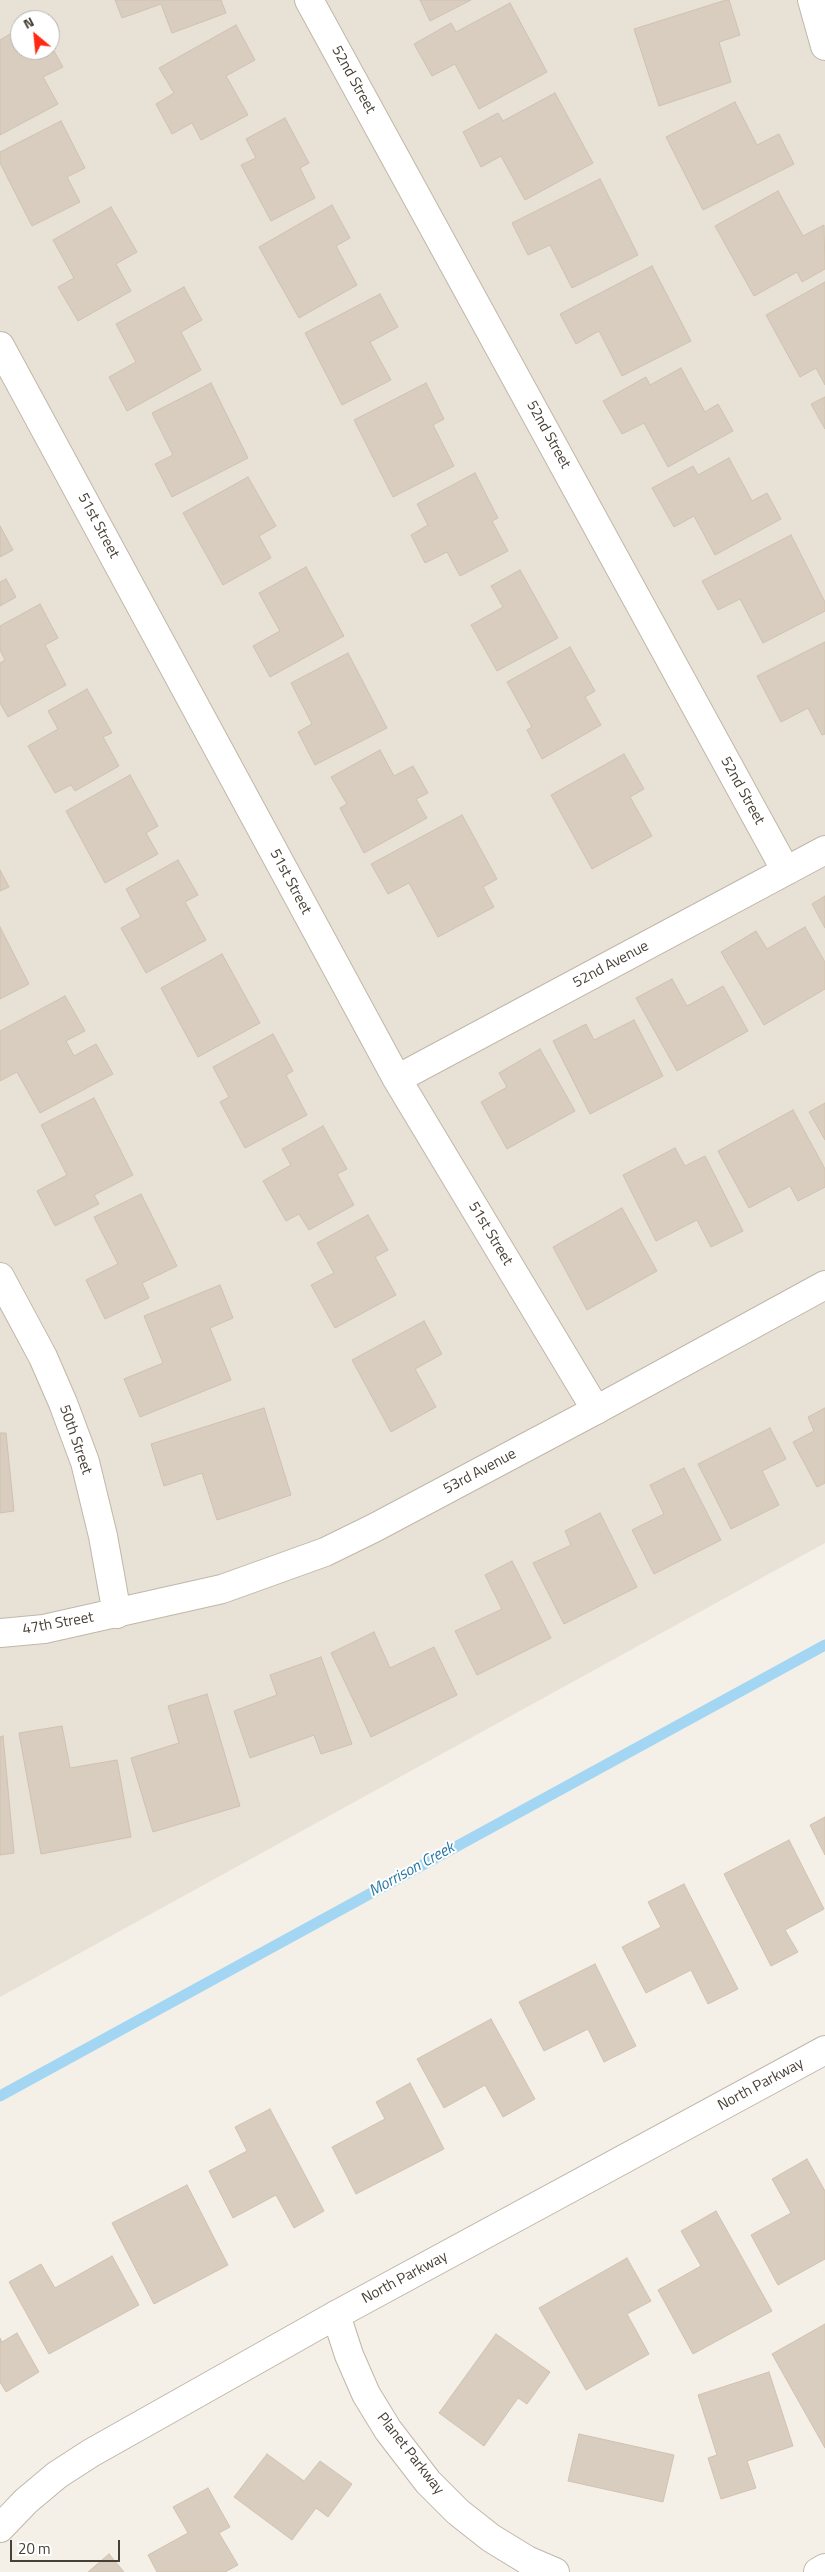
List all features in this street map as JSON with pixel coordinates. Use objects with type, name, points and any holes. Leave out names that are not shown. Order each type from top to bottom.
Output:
[{"type":"street","name":"52nd Street","points":[[309,0],[786,871]]},
{"type":"street","points":[[812,0],[825,46]]},
{"type":"street","name":"51st Street","points":[[0,346],[397,1079],[596,1410]]},
{"type":"street","name":"52nd Avenue","points":[[397,1079],[825,850]]},
{"type":"street","name":"50th Street","points":[[0,1278],[43,1357],[85,1462],[103,1536],[116,1614]]},
{"type":"street","name":"53rd Avenue","points":[[116,1614],[222,1589],[325,1552],[596,1410],[825,1285]]},
{"type":"street","name":"47th Street","points":[[0,1633],[44,1628],[116,1614]]},
{"type":"street","name":"North Parkway","points":[[0,2528],[26,2501],[58,2475],[90,2453],[336,2315],[825,2050]]},
{"type":"street","name":"Planet Parkway","points":[[336,2315],[349,2355],[366,2394],[388,2430],[428,2482],[458,2512],[491,2538],[527,2560],[555,2572]]},
{"type":"street","points":[[818,2572],[825,2568]]},
{"type":"shaded area","points":[[0,0],[825,0],[825,1543],[0,1997]]},
{"type":"building","points":[[115,0],[221,0],[226,13],[172,33],[161,4],[122,18]]},
{"type":"building","points":[[420,0],[471,0],[430,21]]},
{"type":"building","points":[[729,0],[740,35],[719,42],[731,82],[659,106],[634,29]]},
{"type":"building","points":[[510,3],[547,72],[479,109],[455,64],[432,76],[414,44],[451,23],[456,32]]},
{"type":"building","points":[[236,25],[255,60],[226,76],[248,115],[201,140],[192,123],[172,134],[156,104],[174,93],[159,68]]},
{"type":"building","points":[[10,34],[10,60],[59,60],[63,67],[43,77],[58,104],[0,135],[0,40]]},
{"type":"building","points":[[555,93],[593,163],[525,200],[501,156],[481,167],[463,132],[498,113],[503,121]]},
{"type":"building","points":[[735,102],[757,145],[779,134],[794,164],[703,210],[666,137]]},
{"type":"building","points":[[285,118],[309,163],[300,168],[315,198],[271,221],[241,165],[256,158],[246,139]]},
{"type":"building","points":[[61,121],[85,168],[67,177],[80,202],[32,226],[0,163],[0,152]]},
{"type":"building","points":[[600,179],[638,255],[572,288],[550,245],[528,255],[512,223]]},
{"type":"building","points":[[778,191],[803,236],[824,225],[825,269],[802,282],[797,272],[754,296],[715,226]]},
{"type":"building","points":[[332,205],[350,238],[336,246],[357,285],[299,318],[259,247]]},
{"type":"building","points":[[111,207],[137,252],[116,264],[131,291],[78,321],[58,287],[74,278],[53,240]]},
{"type":"building","points":[[652,266],[691,341],[622,376],[599,331],[576,344],[560,314]]},
{"type":"building","points":[[825,282],[825,385],[816,368],[800,377],[766,315]]},
{"type":"building","points":[[184,287],[202,320],[181,332],[201,370],[127,411],[109,377],[136,362],[116,324]]},
{"type":"building","points":[[380,294],[398,327],[370,342],[391,380],[342,405],[305,333]]},
{"type":"building","points":[[681,368],[705,412],[718,404],[733,431],[668,467],[644,423],[622,434],[603,401],[646,377],[650,385]]},
{"type":"building","points":[[211,383],[248,458],[172,497],[155,464],[173,455],[152,413]]},
{"type":"building","points":[[426,383],[444,419],[433,425],[454,466],[393,497],[354,420]]},
{"type":"building","points":[[825,397],[825,429],[811,404]]},
{"type":"building","points":[[729,458],[752,501],[767,493],[781,519],[715,555],[694,516],[674,527],[652,488],[693,466],[698,475]]},
{"type":"building","points":[[475,473],[498,518],[492,521],[508,551],[460,576],[447,552],[425,563],[411,535],[428,525],[417,504]]},
{"type":"building","points":[[248,477],[276,526],[259,536],[271,558],[223,585],[183,513]]},
{"type":"building","points":[[0,526],[13,550],[0,557]]},
{"type":"building","points":[[791,535],[825,602],[825,611],[763,643],[740,599],[718,610],[702,581]]},
{"type":"building","points":[[306,567],[344,636],[270,677],[253,646],[280,631],[259,593]]},
{"type":"building","points":[[520,570],[558,638],[497,671],[471,625],[503,607],[491,586]]},
{"type":"building","points":[[6,579],[16,597],[0,606],[0,582]]},
{"type":"building","points":[[40,604],[58,638],[45,645],[66,685],[8,717],[0,703],[0,663],[5,660],[0,650],[0,626]]},
{"type":"building","points":[[825,642],[825,734],[822,735],[808,708],[781,722],[757,676]]},
{"type":"building","points":[[570,647],[595,691],[585,697],[601,725],[542,759],[527,730],[532,727],[507,682]]},
{"type":"building","points":[[348,653],[387,728],[315,765],[298,732],[312,724],[291,683]]},
{"type":"building","points":[[87,689],[112,733],[103,737],[119,766],[75,791],[71,785],[55,793],[28,746],[58,729],[48,711]]},
{"type":"building","points":[[380,750],[394,776],[413,766],[428,793],[416,799],[427,818],[364,853],[340,808],[347,804],[331,777]]},
{"type":"building","points":[[624,754],[644,789],[630,797],[652,836],[592,869],[551,795]]},
{"type":"building","points":[[130,775],[158,826],[146,833],[158,854],[105,883],[66,811]]},
{"type":"building","points":[[462,815],[497,879],[483,887],[494,907],[438,937],[409,883],[388,894],[371,864]]},
{"type":"building","points":[[178,860],[198,895],[185,902],[206,940],[146,973],[121,928],[141,917],[126,889]]},
{"type":"building","points":[[0,870],[9,887],[0,891]]},
{"type":"building","points":[[825,896],[825,928],[812,904]]},
{"type":"building","points":[[0,927],[29,984],[0,999]]},
{"type":"building","points":[[805,927],[825,962],[825,989],[764,1025],[721,952],[756,931],[767,949]]},
{"type":"building","points":[[222,954],[260,1023],[198,1057],[161,988]]},
{"type":"building","points":[[672,979],[687,1006],[723,986],[748,1031],[677,1071],[636,998]]},
{"type":"building","points":[[65,996],[85,1031],[66,1041],[74,1056],[96,1044],[113,1074],[40,1113],[17,1072],[0,1081],[0,1031]]},
{"type":"building","points":[[634,1020],[663,1076],[590,1114],[553,1041],[586,1024],[594,1040]]},
{"type":"building","points":[[273,1034],[293,1071],[286,1075],[307,1115],[245,1148],[220,1102],[229,1097],[213,1067]]},
{"type":"building","points":[[540,1049],[575,1111],[507,1149],[481,1102],[507,1087],[499,1073]]},
{"type":"building","points":[[94,1098],[133,1175],[94,1195],[99,1204],[55,1226],[37,1191],[67,1175],[41,1125]]},
{"type":"building","points":[[825,1103],[825,1140],[809,1112]]},
{"type":"building","points":[[793,1110],[825,1169],[825,1187],[798,1201],[790,1186],[749,1208],[718,1151]]},
{"type":"building","points":[[323,1126],[347,1169],[337,1174],[354,1205],[309,1230],[299,1214],[286,1221],[263,1181],[291,1165],[282,1149]]},
{"type":"building","points":[[675,1148],[685,1166],[705,1156],[743,1231],[711,1247],[697,1220],[656,1241],[623,1175]]},
{"type":"building","points":[[141,1194],[177,1266],[142,1283],[149,1298],[105,1319],[86,1280],[118,1264],[94,1217]]},
{"type":"building","points":[[622,1208],[657,1271],[587,1310],[553,1247]]},
{"type":"building","points":[[368,1215],[388,1250],[375,1257],[396,1295],[335,1328],[311,1285],[334,1273],[317,1243]]},
{"type":"building","points":[[220,1285],[233,1318],[210,1328],[231,1380],[140,1417],[124,1379],[163,1363],[144,1316]]},
{"type":"building","points":[[424,1321],[442,1354],[415,1369],[436,1407],[391,1432],[352,1360]]},
{"type":"building","points":[[264,1408],[291,1495],[217,1520],[202,1473],[164,1486],[151,1444]]},
{"type":"building","points":[[825,1408],[825,1483],[817,1487],[793,1442],[814,1431],[808,1417]]},
{"type":"building","points":[[770,1428],[786,1459],[762,1471],[779,1505],[731,1529],[698,1464]]},
{"type":"building","points":[[0,1433],[6,1433],[14,1511],[0,1513]]},
{"type":"building","points":[[684,1468],[721,1540],[654,1574],[632,1530],[664,1514],[650,1485]]},
{"type":"building","points":[[600,1513],[637,1587],[564,1624],[533,1563],[571,1545],[565,1531]]},
{"type":"building","points":[[512,1561],[551,1638],[477,1675],[455,1631],[502,1609],[485,1575]]},
{"type":"building","points":[[374,1632],[390,1668],[434,1647],[457,1695],[371,1737],[331,1653]]},
{"type":"building","points":[[321,1657],[352,1744],[321,1754],[314,1735],[250,1758],[234,1711],[277,1695],[270,1675]]},
{"type":"building","points":[[207,1694],[240,1806],[153,1832],[131,1758],[179,1743],[168,1706]]},
{"type":"building","points":[[62,1726],[70,1768],[117,1760],[131,1837],[41,1854],[19,1733]]},
{"type":"building","points":[[3,1736],[14,1853],[0,1855],[0,1737]]},
{"type":"building","points":[[825,1817],[825,1855],[810,1825]]},
{"type":"building","points":[[789,1840],[824,1909],[785,1930],[798,1952],[771,1966],[724,1874]]},
{"type":"building","points":[[684,1884],[738,1989],[708,2004],[691,1970],[646,1993],[622,1947],[661,1927],[648,1902]]},
{"type":"building","points":[[595,1964],[636,2046],[604,2062],[588,2029],[544,2051],[519,2002]]},
{"type":"building","points":[[491,2019],[535,2099],[503,2117],[485,2085],[444,2108],[417,2059]]},
{"type":"building","points":[[410,2083],[444,2149],[356,2194],[332,2147],[385,2119],[376,2102]]},
{"type":"building","points":[[270,2109],[324,2211],[294,2228],[276,2195],[233,2218],[209,2171],[247,2151],[235,2127]]},
{"type":"building","points":[[807,2159],[825,2191],[825,2259],[778,2285],[751,2235],[791,2213],[772,2179]]},
{"type":"building","points":[[187,2185],[228,2265],[154,2304],[112,2223]]},
{"type":"building","points":[[716,2211],[772,2311],[693,2354],[658,2290],[701,2266],[681,2231]]},
{"type":"building","points":[[112,2256],[139,2305],[49,2354],[9,2282],[41,2264],[55,2288]]},
{"type":"building","points":[[627,2258],[651,2301],[627,2314],[649,2354],[586,2390],[539,2308]]},
{"type":"building","points":[[825,2324],[825,2448],[772,2354]]},
{"type":"building","points":[[17,2333],[39,2372],[6,2392],[0,2382],[0,2338],[2,2342]]},
{"type":"building","points":[[496,2334],[550,2372],[527,2404],[518,2398],[484,2446],[439,2413]]},
{"type":"building","points":[[769,2372],[793,2446],[747,2461],[756,2488],[721,2499],[708,2458],[717,2455],[698,2395]]},
{"type":"building","points":[[579,2434],[674,2455],[663,2502],[568,2481]]},
{"type":"building","points":[[267,2454],[304,2481],[320,2461],[352,2484],[328,2517],[316,2508],[292,2540],[234,2497]]},
{"type":"building","points":[[208,2488],[230,2527],[219,2533],[238,2565],[225,2572],[157,2572],[148,2555],[188,2533],[173,2507]]},
{"type":"building","points":[[109,2554],[124,2572],[88,2572]]},
{"type":"waterway","name":"Morrison Creek","points":[[0,2096],[825,1645]]}]
